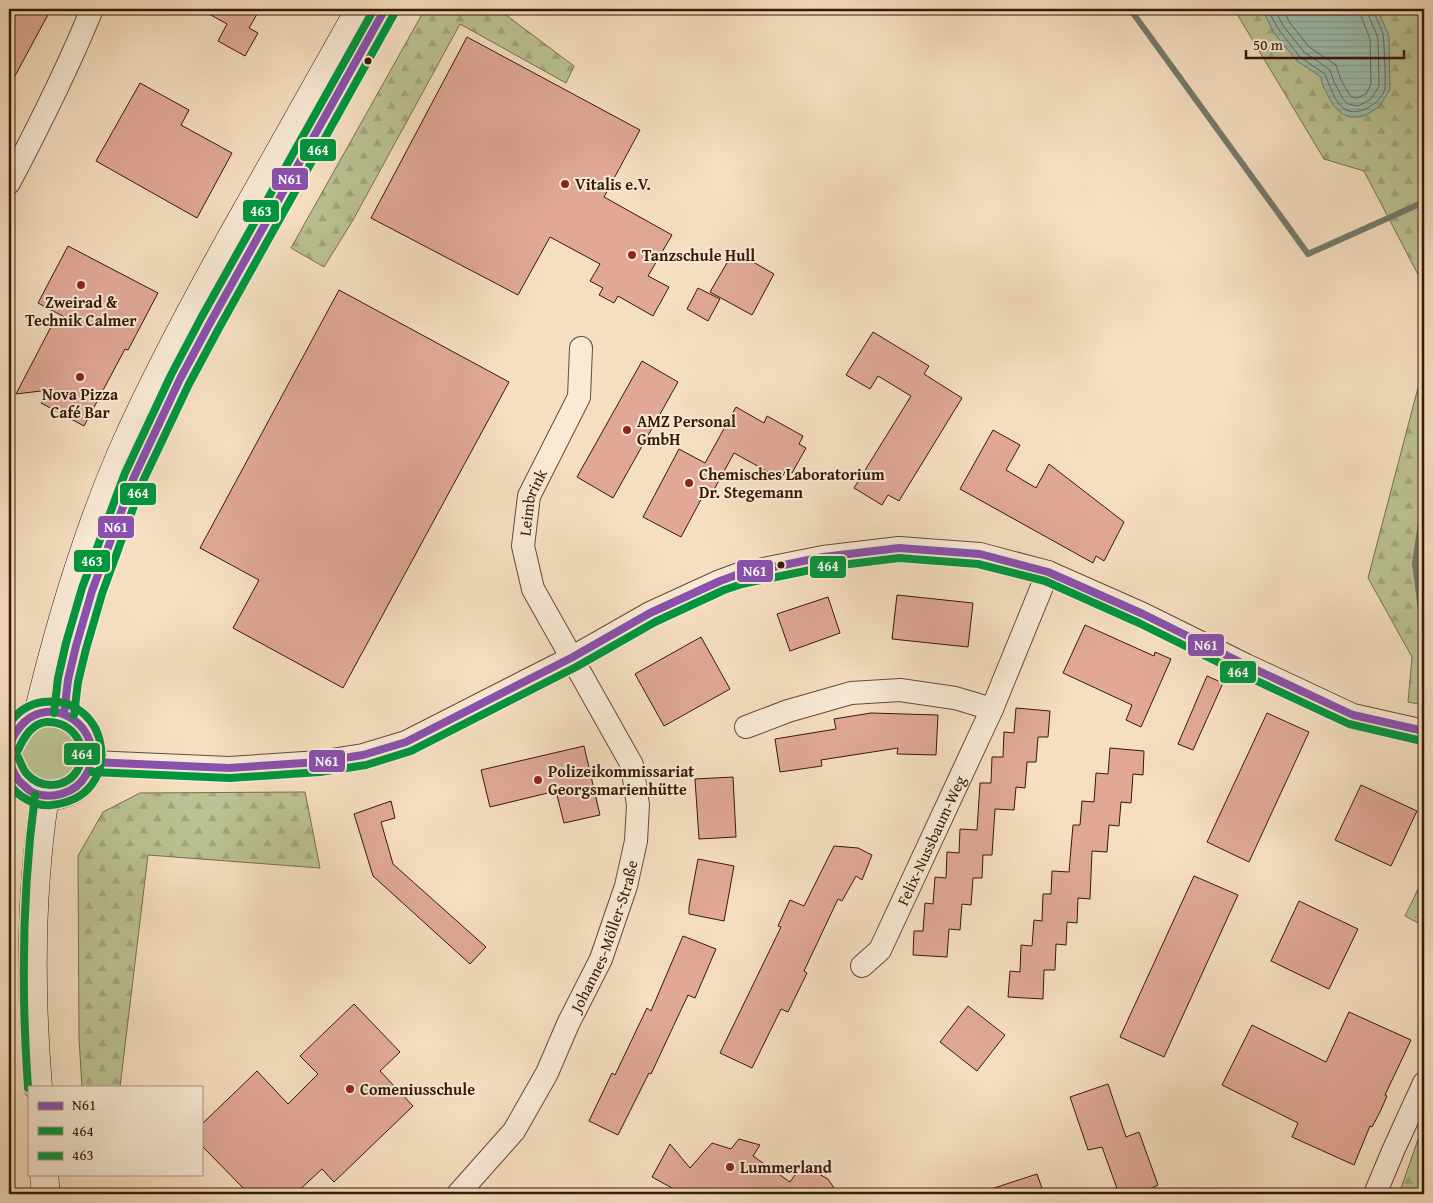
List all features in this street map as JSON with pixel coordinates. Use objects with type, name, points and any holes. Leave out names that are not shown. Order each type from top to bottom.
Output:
[{"type":"main road","points":[[51,714],[47,676],[94,523],[126,443],[190,313],[360,9]]},
{"type":"main road","points":[[51,714],[68,680],[92,591],[134,477],[180,379],[253,244],[385,9]]},
{"type":"main road","points":[[253,244],[252,224],[302,132],[293,127]]},
{"type":"main road","points":[[9,746],[13,734],[20,723],[31,716],[51,714],[70,716],[81,724],[88,735],[92,748],[92,762],[88,774],[80,784],[58,796],[45,796],[32,792],[21,784],[13,773],[9,762]]},
{"type":"main road","points":[[38,1086],[35,1056],[32,939],[40,829],[45,796]]},
{"type":"main road","points":[[44,1176],[46,1194]]},
{"type":"street","points":[[9,182],[54,93],[92,9]]},
{"type":"street","name":"Leimbrink","points":[[571,658],[533,590],[524,546],[529,496],[579,397],[581,348]]},
{"type":"street","points":[[92,762],[229,768],[319,762],[363,754],[406,742],[571,658],[650,613],[720,581],[739,574],[823,557],[899,548],[980,554],[1048,572],[1143,614],[1353,715],[1424,732]]},
{"type":"street","name":"Felix-Nussbaum-Weg","points":[[862,966],[880,950],[992,709],[1048,572]]},
{"type":"street","name":"Johannes-Möller-Straße","points":[[458,1194],[514,1131],[547,1073],[568,1024],[601,959],[626,886],[636,841],[638,804],[632,765],[571,658]]},
{"type":"street","points":[[746,727],[788,711],[851,694],[900,690],[955,698],[992,709]]},
{"type":"street","points":[[1375,1194],[1392,1151],[1424,1083]]},
{"type":"green space","points":[[425,9],[498,9],[574,66],[566,83],[460,24],[353,220],[324,267],[291,248]]},
{"type":"green space","points":[[1234,9],[1424,9],[1424,286],[1364,171],[1324,159]]},
{"type":"green space","points":[[1424,365],[1424,705],[1408,702],[1412,657],[1368,578]]},
{"type":"green space","points":[[50,726],[61,728],[70,734],[76,743],[78,754],[76,765],[70,774],[61,780],[50,782],[39,780],[30,774],[24,765],[22,754],[24,743],[30,734],[39,728]]},
{"type":"green space","points":[[305,792],[320,868],[148,855],[120,1086],[82,1086],[79,1039],[78,856],[103,812],[140,793]]},
{"type":"green space","points":[[1424,877],[1424,926],[1405,916]]},
{"type":"green space","points":[[1424,1127],[1424,1194],[1399,1194],[1422,1128]]},
{"type":"water","points":[[1262,9],[1377,9],[1389,36],[1390,90],[1379,107],[1359,117],[1349,117],[1341,113],[1333,105],[1323,86],[1321,77],[1297,61],[1274,33]]},
{"type":"building","points":[[9,9],[51,9],[9,87]]},
{"type":"building","points":[[200,9],[260,9],[249,28],[258,33],[245,56],[218,41],[227,24]]},
{"type":"building","points":[[467,37],[640,130],[604,197],[672,235],[648,276],[669,287],[653,316],[618,296],[614,303],[599,295],[603,288],[590,281],[600,264],[550,237],[518,295],[371,218]]},
{"type":"building","points":[[140,83],[189,110],[181,125],[232,153],[197,218],[96,161]]},
{"type":"building","points":[[68,246],[158,293],[128,350],[125,349],[84,426],[41,403],[49,390],[16,394],[53,323],[72,321],[38,303]]},
{"type":"building","points":[[734,251],[774,274],[752,315],[710,292]]},
{"type":"building","points":[[698,288],[720,299],[708,321],[687,309]]},
{"type":"building","points":[[339,290],[509,382],[343,688],[233,628],[259,580],[200,548]]},
{"type":"building","points":[[873,332],[929,366],[924,374],[962,398],[899,501],[888,495],[882,505],[854,488],[911,396],[878,376],[870,389],[846,375]]},
{"type":"building","name":"AMZ Personal GmbH","points":[[642,361],[678,382],[613,498],[577,477]]},
{"type":"building","points":[[736,407],[764,423],[767,416],[803,436],[799,444],[806,448],[792,473],[786,470],[781,479],[734,453],[710,497],[704,494],[681,537],[643,517],[679,449],[705,463]]},
{"type":"building","points":[[993,430],[1020,445],[1006,470],[1036,488],[1049,464],[1124,522],[1104,561],[1096,556],[1093,563],[960,489]]},
{"type":"building","points":[[897,595],[973,603],[968,647],[892,639]]},
{"type":"building","points":[[828,597],[840,633],[790,651],[777,614]]},
{"type":"building","points":[[1085,625],[1154,656],[1155,652],[1171,659],[1141,727],[1126,720],[1132,705],[1063,673]]},
{"type":"building","points":[[701,637],[730,689],[664,726],[635,674]]},
{"type":"building","points":[[1207,676],[1223,683],[1193,750],[1178,744]]},
{"type":"building","points":[[1016,708],[1050,711],[1048,737],[1038,737],[1036,762],[1027,762],[1025,788],[1016,787],[1014,810],[995,809],[992,855],[983,855],[982,878],[973,878],[971,905],[962,904],[960,930],[949,929],[947,957],[913,955],[914,931],[923,931],[925,903],[933,904],[935,877],[946,878],[947,852],[959,853],[960,829],[977,830],[980,783],[991,783],[992,757],[1003,757],[1004,732],[1014,733]]},
{"type":"building","points":[[871,713],[938,715],[936,755],[897,754],[898,748],[821,760],[822,766],[780,772],[775,739],[836,729],[834,719]]},
{"type":"building","points":[[1267,713],[1309,732],[1249,862],[1207,842]]},
{"type":"building","name":"Polizeikommissariat Georgsmarienhütte","points":[[584,746],[600,815],[564,823],[556,791],[490,807],[481,770]]},
{"type":"building","points":[[1110,748],[1144,751],[1143,775],[1133,774],[1131,803],[1121,802],[1119,826],[1109,825],[1107,852],[1092,851],[1090,899],[1078,898],[1077,923],[1067,922],[1066,945],[1056,944],[1055,970],[1044,970],[1043,999],[1008,997],[1010,971],[1020,972],[1021,945],[1032,946],[1034,920],[1042,921],[1043,894],[1051,894],[1052,871],[1069,872],[1073,825],[1080,825],[1082,801],[1094,802],[1096,773],[1108,774]]},
{"type":"building","points":[[733,777],[736,837],[699,839],[695,779]]},
{"type":"building","points":[[1361,785],[1417,811],[1391,866],[1335,840]]},
{"type":"building","points":[[391,801],[395,818],[381,822],[393,864],[486,947],[470,964],[373,876],[354,814]]},
{"type":"building","points":[[834,846],[858,848],[872,855],[862,880],[856,876],[842,901],[838,899],[804,971],[807,973],[788,1012],[781,1009],[752,1068],[720,1053],[781,927],[778,926],[790,900],[804,906]]},
{"type":"building","points":[[698,859],[734,866],[724,921],[689,914]]},
{"type":"building","points":[[1194,876],[1238,895],[1164,1057],[1120,1037]]},
{"type":"building","points":[[1299,901],[1358,929],[1329,989],[1271,961]]},
{"type":"building","points":[[683,936],[716,949],[695,998],[688,995],[651,1074],[649,1073],[618,1135],[589,1121],[612,1073],[615,1075],[647,1008],[651,1011]]},
{"type":"building","name":"Comeniusschule","points":[[354,1004],[400,1052],[380,1071],[413,1106],[334,1182],[322,1169],[295,1194],[249,1194],[202,1146],[202,1124],[257,1071],[288,1104],[318,1074],[300,1056]]},
{"type":"building","points":[[968,1006],[1005,1035],[977,1071],[940,1042]]},
{"type":"building","points":[[1349,1012],[1411,1040],[1385,1095],[1387,1096],[1380,1112],[1372,1127],[1370,1126],[1354,1165],[1292,1137],[1298,1123],[1222,1085],[1252,1025],[1326,1062]]},
{"type":"building","points":[[1108,1084],[1126,1137],[1139,1132],[1158,1185],[1148,1190],[1149,1194],[1119,1194],[1102,1147],[1088,1150],[1070,1097]]},
{"type":"building","name":"Lummerland","points":[[739,1139],[760,1145],[753,1156],[790,1182],[802,1165],[828,1179],[838,1194],[683,1194],[652,1177],[670,1144],[690,1168],[712,1143],[731,1149]]},
{"type":"building","points":[[1037,1174],[1044,1194],[986,1194],[985,1191]]},
{"type":"waterway","points":[[1130,9],[1308,254],[1424,202]]},
{"type":"waterway","points":[[1424,503],[1415,563],[1424,633]]},
{"type":"transit line","name":"463","points":[[54,713],[58,678],[82,588],[125,473],[171,375],[201,318],[374,9]]},
{"type":"transit line","name":"N61","points":[[64,714],[68,680],[92,591],[134,477],[180,379],[210,323],[385,9]]},
{"type":"transit line","name":"464","points":[[74,715],[78,682],[102,594],[143,481],[189,384],[219,328],[394,14]]},
{"type":"transit line","name":"N61","points":[[92,762],[229,768],[319,762],[363,755],[406,742],[571,658],[650,613],[720,581],[739,574],[823,557],[899,548],[980,554],[1048,572],[1143,614],[1353,715],[1424,731]]},
{"type":"transit line","name":"464","points":[[92,772],[230,778],[320,772],[366,765],[411,751],[576,667],[655,622],[724,590],[742,584],[825,567],[899,558],[978,564],[1045,581],[1139,623],[1349,724],[1422,741]]},
{"type":"transit line","name":"463","points":[[9,724],[20,712],[33,705],[43,702],[66,704],[83,713],[95,729],[101,748],[100,767],[92,785],[76,798],[51,805],[39,804],[21,796],[9,783]]},
{"type":"transit line","name":"N61","points":[[9,746],[19,728],[28,719],[39,713],[58,713],[78,723],[90,742],[92,753],[91,764],[86,775],[76,787],[62,794],[47,796],[31,791],[18,780],[9,762]]},
{"type":"transit line","name":"464","points":[[18,750],[33,728],[47,722],[65,726],[72,731],[81,745],[82,753],[81,762],[72,777],[60,784],[53,785],[39,783],[33,779],[24,771],[18,757]]},
{"type":"transit line","name":"463","points":[[28,1088],[24,1014],[24,941],[27,868],[35,795]]},
{"type":"place","name":"Vitalis e.V.","points":[[565,184]]},
{"type":"place","name":"Tanzschule Hull","points":[[632,255]]},
{"type":"place","name":"Zweirad & Technik Calmer","points":[[81,285]]},
{"type":"place","name":"Nova Pizza Café Bar","points":[[80,377]]},
{"type":"place","name":"AMZ Personal GmbH","points":[[627,430]]},
{"type":"place","name":"Chemisches Laboratorium Dr. Stegemann","points":[[689,483]]},
{"type":"place","name":"Polizeikommissariat Georgsmarienhütte","points":[[538,780]]},
{"type":"place","name":"Comeniusschule","points":[[350,1089]]},
{"type":"place","name":"Lummerland","points":[[730,1167]]}]
